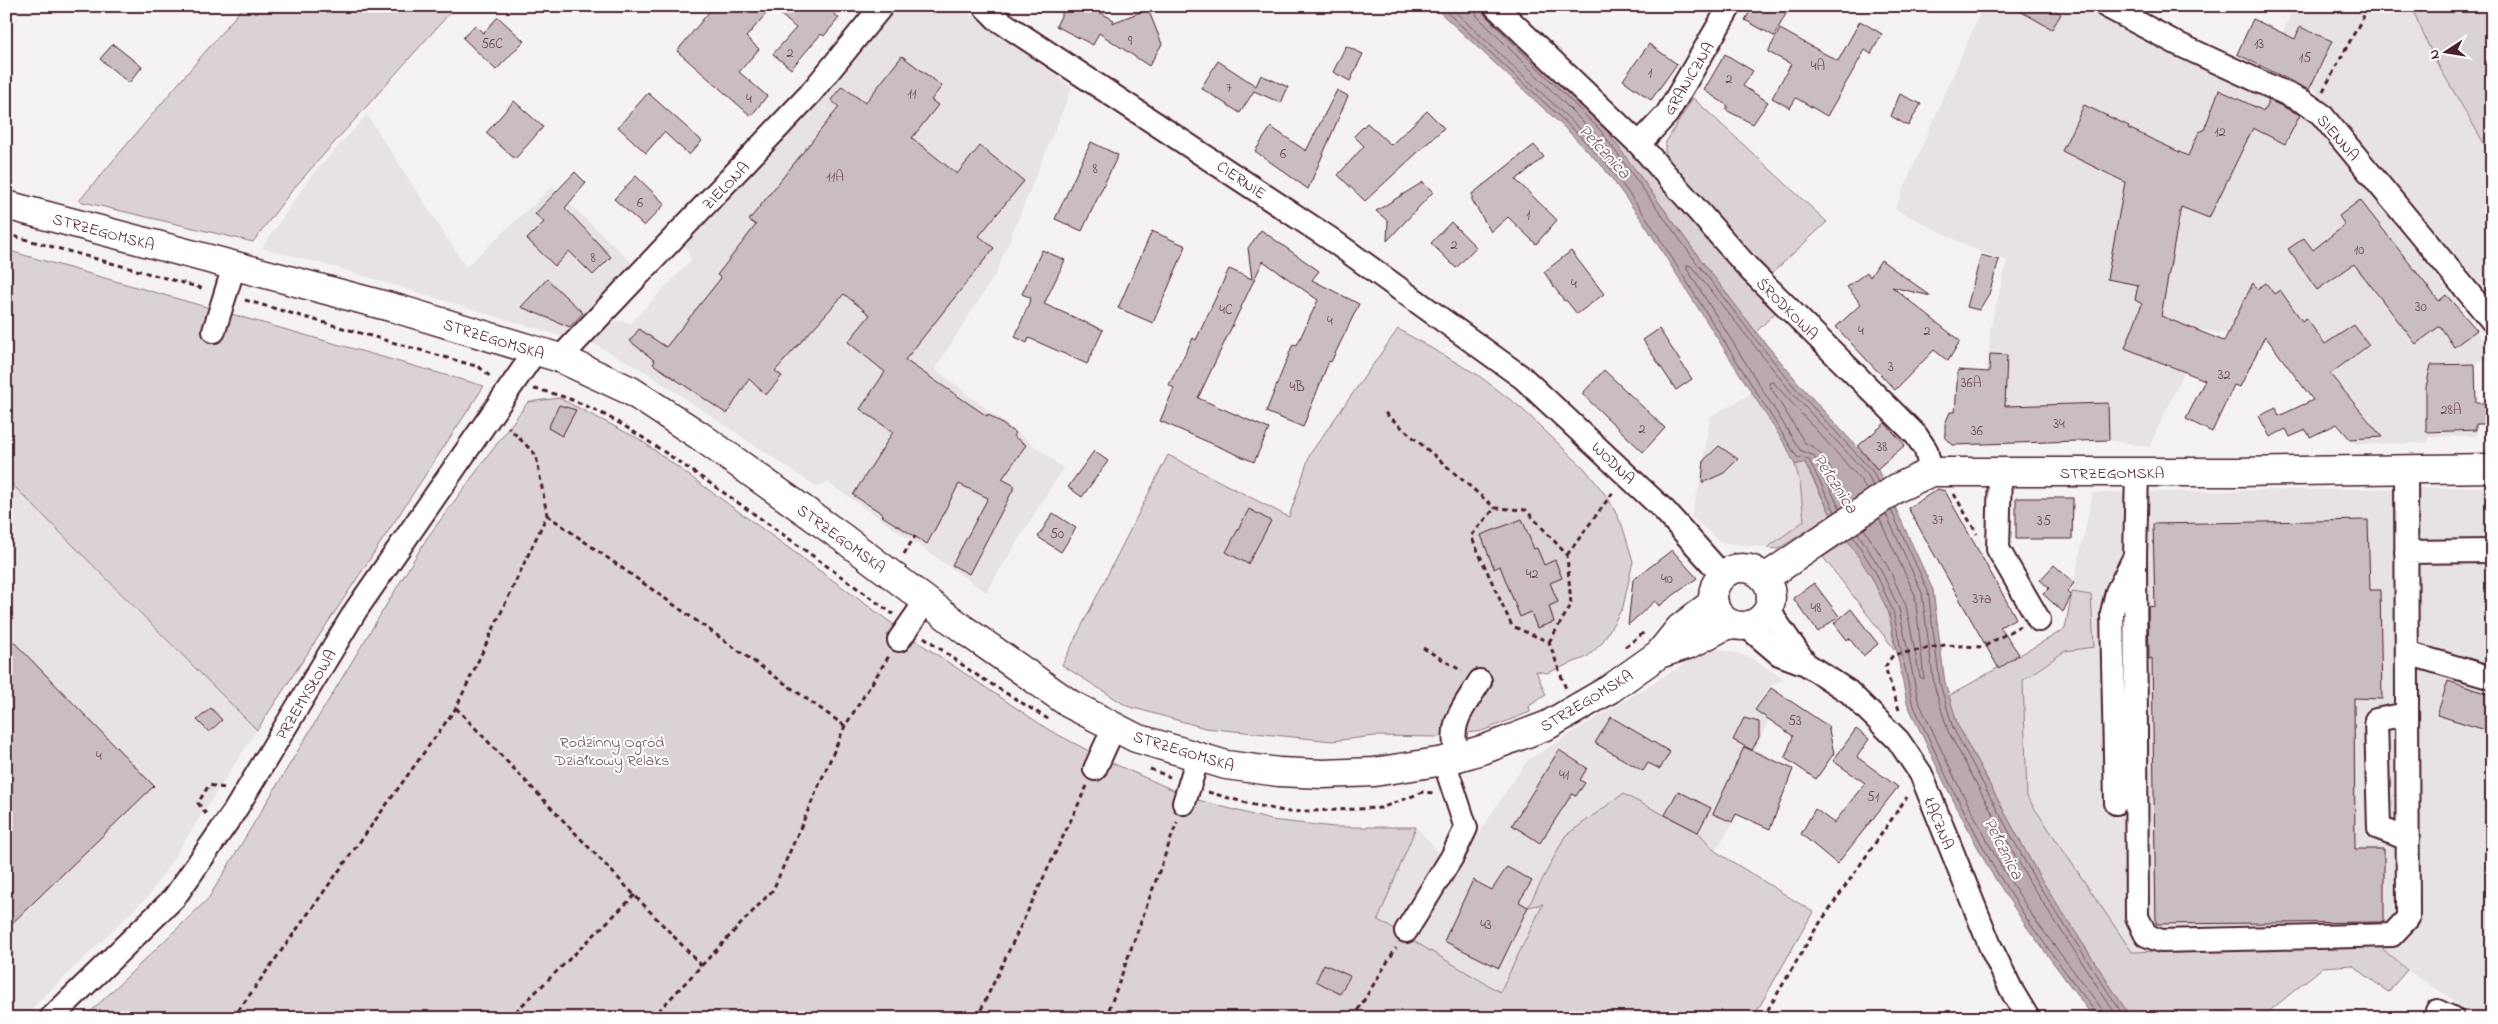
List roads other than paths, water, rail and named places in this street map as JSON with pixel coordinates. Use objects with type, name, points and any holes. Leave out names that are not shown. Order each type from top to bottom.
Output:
[{"type":"main road","name":"STRZEGOMSKA","points":[[6,204],[398,309],[548,354],[631,391],[700,436],[1038,683],[1136,738],[1198,757],[1253,770],[1323,774],[1374,772],[1450,759],[1518,738],[1548,724],[1610,688],[1659,654],[1680,628],[1714,602]]},
{"type":"main road","name":"STRZEGOMSKA","points":[[1763,568],[1813,547],[1897,488],[1931,472],[2492,468]]},
{"type":"main road","points":[[1743,568],[1754,571],[1763,568],[1770,589],[1769,606],[1757,622],[1737,625],[1718,614],[1713,593],[1723,576],[1732,570],[1743,568]]},
{"type":"main road","name":"STRZEGOMSKA","points":[[1659,654],[1737,625]]},
{"type":"street","name":"ZIELONA","points":[[548,354],[804,102],[882,6]]},
{"type":"street","name":"CIERNIE","points":[[984,6],[997,19],[1329,238],[1496,358]]},
{"type":"street","points":[[1495,6],[1639,144]]},
{"type":"street","name":"GRANICZNA","points":[[1639,144],[1667,114],[1730,6]]},
{"type":"street","name":"SIENNA","points":[[2106,6],[2178,44],[2304,102],[2321,114],[2492,321]]},
{"type":"street","name":"ŚRODKOWA","points":[[1639,144],[1750,270],[1916,435],[1926,450],[1931,472]]},
{"type":"street","points":[[214,331],[234,266]]},
{"type":"street","name":"PRZEMYSŁOWA","points":[[51,1018],[174,898],[234,812],[356,610],[548,354]]},
{"type":"street","name":"WODNA","points":[[1496,358],[1548,399],[1627,474],[1665,511],[1723,576]]},
{"type":"street","points":[[2137,472],[2137,917],[2146,935],[2161,941],[2392,935],[2408,918],[2406,470]]},
{"type":"street","points":[[2000,471],[1998,548],[2033,621]]},
{"type":"street","points":[[2406,552],[2492,551]]},
{"type":"street","points":[[2116,803],[2112,613],[2117,592],[2136,556]]},
{"type":"street","points":[[899,640],[926,601]]},
{"type":"street","name":"ŁĄCZNA","points":[[1769,606],[1783,633],[1806,664]]},
{"type":"street","name":"ŁĄCZNA","points":[[1737,625],[1779,654],[1806,664],[1863,704],[1898,740],[1921,774],[1991,948],[2012,994],[2028,1018]]},
{"type":"street","points":[[2407,653],[2492,678]]},
{"type":"street","points":[[1406,931],[1452,857],[1466,828],[1450,759],[1455,720],[1480,681]]},
{"type":"street","points":[[2407,714],[2376,720],[2379,828],[2408,839]]},
{"type":"street","points":[[1095,769],[1114,727]]},
{"type":"street","points":[[1184,803],[1198,757]]},
{"type":"water","name":"Pełcznica","points":[[1433,6],[1483,6],[1604,127],[1756,332],[1801,386],[1878,470],[1933,590],[1945,683],[1958,726],[2039,876],[2131,1018],[2094,1018],[2026,926],[1989,869],[1945,784],[1907,703],[1889,613],[1871,576],[1831,515],[1805,462],[1795,465],[1787,448],[1644,223],[1604,168],[1567,130]]},
{"type":"park label","name":"Rodzinny Ogród Działkowy Relaks","points":[[612,750]]}]
